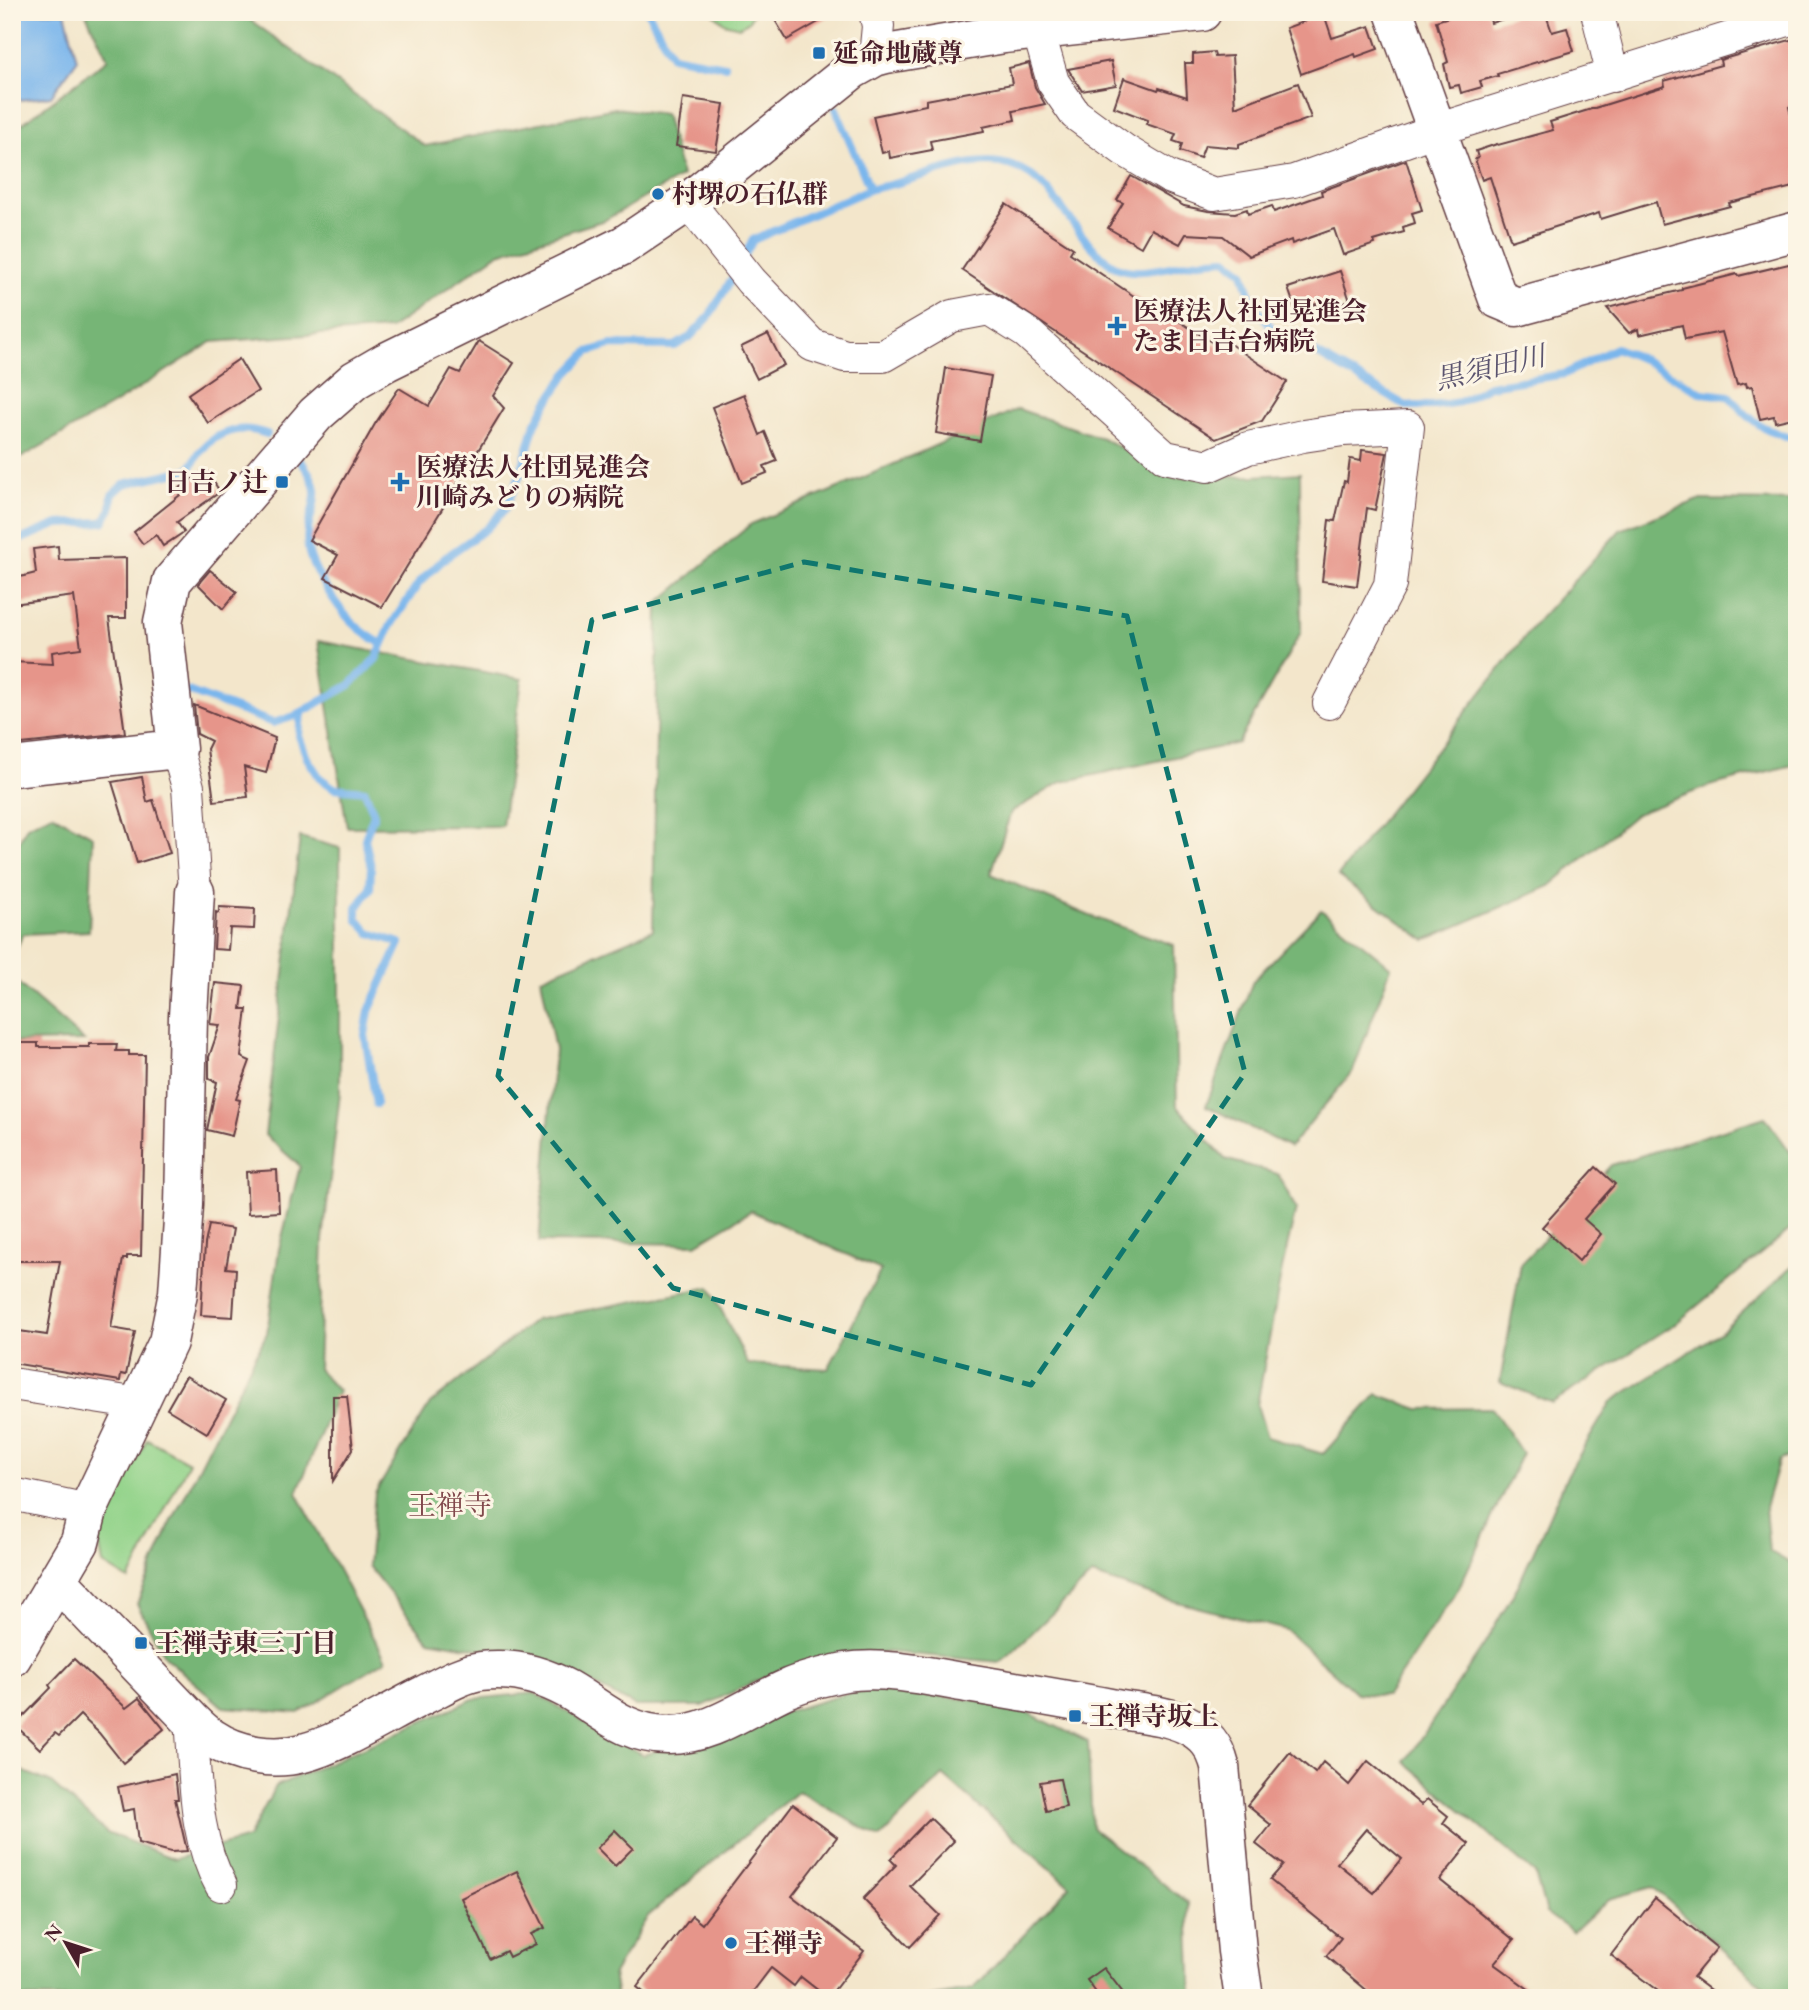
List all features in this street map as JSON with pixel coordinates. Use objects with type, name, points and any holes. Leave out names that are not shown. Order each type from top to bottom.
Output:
[{"type":"street","points":[[875,12],[878,26],[875,57]]},
{"type":"street","points":[[12,1657],[80,1542],[88,1510],[168,1342],[178,1293],[184,1205],[188,1016],[195,892],[188,787],[177,748],[163,622],[172,581],[316,414],[355,380],[386,362],[624,245],[688,202],[852,70],[875,57],[1038,30],[1202,12]]},
{"type":"street","points":[[1394,12],[1498,299],[1517,307],[1797,232]]},
{"type":"street","points":[[1597,12],[1613,76]]},
{"type":"street","points":[[1038,30],[1053,82],[1076,114],[1124,150],[1169,177],[1214,194],[1294,181],[1436,130],[1797,17]]},
{"type":"street","points":[[688,202],[751,281],[811,345],[845,356],[883,356],[952,316],[989,309],[1027,333],[1166,457],[1208,466],[1248,448],[1303,436],[1343,429],[1408,427],[1390,585],[1329,703]]},
{"type":"street","points":[[12,767],[177,748]]},
{"type":"street","points":[[12,1384],[139,1404]]},
{"type":"street","points":[[12,1494],[88,1510]]},
{"type":"street","points":[[58,1581],[191,1720],[210,1737],[230,1748],[251,1754],[278,1756],[304,1753],[452,1681],[479,1672],[509,1670],[538,1676],[567,1689],[612,1719],[638,1732],[668,1735],[695,1733],[788,1688],[816,1679],[847,1672],[880,1670],[914,1673],[1046,1696],[1184,1723],[1208,1740],[1215,1749],[1220,1766],[1237,1951],[1244,1998]]},
{"type":"street","points":[[191,1720],[197,1815],[211,1867],[222,1885]]},
{"type":"highlighted area","points":[[804,562],[1127,616],[1245,1073],[1031,1385],[673,1288],[498,1076],[592,620]]},
{"type":"green space","points":[[85,12],[239,12],[425,146],[615,108],[665,114],[682,176],[605,220],[499,253],[390,329],[212,342],[114,404],[12,463],[12,126],[23,123],[108,59]]},
{"type":"green space","points":[[712,12],[754,12],[748,22],[739,27],[724,23]]},
{"type":"green space","points":[[1018,409],[1102,438],[1176,477],[1300,473],[1301,632],[1238,743],[1062,782],[1011,812],[991,874],[1090,916],[1174,945],[1177,1106],[1225,1159],[1278,1174],[1296,1209],[1257,1405],[1267,1437],[1323,1454],[1377,1394],[1419,1409],[1492,1408],[1522,1453],[1460,1586],[1386,1696],[1356,1693],[1286,1630],[1158,1597],[1092,1575],[999,1662],[888,1652],[787,1667],[703,1706],[635,1706],[547,1661],[428,1640],[368,1566],[375,1493],[430,1404],[535,1320],[710,1287],[748,1364],[828,1369],[881,1270],[751,1211],[696,1244],[539,1242],[555,1050],[541,978],[653,930],[658,603],[751,524]]},
{"type":"green space","points":[[1699,500],[1797,501],[1797,764],[1709,786],[1636,814],[1550,886],[1425,940],[1338,876],[1535,624],[1620,530]]},
{"type":"green space","points":[[318,641],[522,679],[502,826],[347,827]]},
{"type":"green space","points":[[52,814],[93,836],[89,931],[23,934],[12,958],[12,855],[27,826]]},
{"type":"green space","points":[[300,837],[340,848],[340,1093],[323,1240],[318,1369],[338,1391],[297,1493],[386,1660],[299,1713],[223,1707],[165,1657],[137,1604],[169,1527],[267,1333],[279,1249],[300,1166],[265,1135]]},
{"type":"green space","points":[[1321,910],[1391,967],[1353,1071],[1290,1147],[1206,1106],[1253,981]]},
{"type":"green space","points":[[12,978],[84,1041],[12,1042]]},
{"type":"green space","points":[[1765,1117],[1797,1161],[1797,1224],[1675,1324],[1552,1403],[1500,1382],[1521,1264],[1611,1165]]},
{"type":"green space","points":[[1797,1262],[1797,1454],[1779,1460],[1765,1507],[1769,1551],[1797,1567],[1797,1998],[1776,1998],[1653,1887],[1609,1899],[1573,1932],[1546,1913],[1535,1874],[1405,1762],[1484,1645],[1519,1584],[1568,1474],[1611,1402],[1721,1332]]},
{"type":"green space","points":[[147,1439],[189,1462],[129,1580],[103,1564],[98,1537]]},
{"type":"green space","points":[[865,1688],[1010,1704],[1088,1742],[1092,1828],[1188,1903],[1192,1994],[1195,1998],[924,1998],[973,1989],[1070,1886],[943,1775],[880,1838],[798,1791],[648,1916],[613,1974],[617,1998],[12,1998],[12,1767],[50,1782],[107,1833],[175,1859],[248,1838],[276,1786],[473,1699],[534,1693],[643,1755]]},
{"type":"water","points":[[12,12],[65,12],[77,60],[51,96],[12,101]]},
{"type":"building","points":[[788,12],[836,12],[787,40],[775,20]]},
{"type":"building","points":[[1465,12],[1488,12],[1491,23],[1525,12],[1545,12],[1552,32],[1567,28],[1574,51],[1497,74],[1498,76],[1480,81],[1482,87],[1461,93],[1459,85],[1449,87],[1444,64],[1448,62],[1436,21]]},
{"type":"building","points":[[1324,14],[1332,38],[1370,26],[1378,49],[1356,57],[1355,54],[1301,74],[1286,28]]},
{"type":"building","points":[[1797,38],[1797,105],[1789,107],[1797,140],[1797,186],[1662,224],[1656,202],[1601,219],[1599,213],[1511,241],[1490,177],[1482,180],[1475,159],[1478,158],[1476,151],[1553,130],[1550,122],[1665,86],[1664,81],[1721,65],[1720,60]]},
{"type":"building","points":[[1214,52],[1215,57],[1232,56],[1235,107],[1298,83],[1311,118],[1239,144],[1239,148],[1205,145],[1200,158],[1180,151],[1182,144],[1173,141],[1176,134],[1146,124],[1148,120],[1114,107],[1124,78],[1187,97],[1185,63],[1193,63],[1193,54]]},
{"type":"building","points":[[1111,61],[1116,85],[1082,91],[1068,69]]},
{"type":"building","points":[[1029,63],[1035,87],[1045,104],[1013,111],[1015,120],[983,127],[984,131],[930,141],[932,150],[890,158],[889,151],[882,153],[873,116],[926,105],[926,100],[1012,84],[1009,68]]},
{"type":"building","points":[[683,98],[724,104],[716,151],[676,146]]},
{"type":"building","points":[[1406,160],[1422,210],[1412,213],[1415,223],[1403,227],[1404,232],[1374,241],[1375,244],[1343,255],[1334,229],[1292,244],[1291,240],[1249,256],[1223,236],[1186,234],[1180,244],[1151,229],[1141,247],[1108,228],[1123,203],[1117,200],[1131,176],[1184,206],[1235,213],[1247,209],[1248,214],[1272,206],[1274,212],[1322,195],[1321,191]]},
{"type":"building","name":"医療法人社団晃進会 たま日吉台病院","points":[[1006,204],[1073,248],[1070,253],[1162,315],[1165,312],[1216,345],[1221,338],[1287,382],[1262,421],[1216,439],[962,270]]},
{"type":"building","points":[[1797,262],[1797,417],[1775,422],[1774,416],[1760,419],[1752,386],[1747,387],[1746,383],[1737,385],[1722,332],[1685,339],[1682,325],[1639,335],[1638,329],[1629,333],[1607,308],[1737,274],[1738,276]]},
{"type":"building","points":[[1340,271],[1350,301],[1319,311],[1316,304],[1296,311],[1288,288]]},
{"type":"building","points":[[768,334],[784,365],[757,379],[741,347]]},
{"type":"building","name":"医療法人社団晃進会 川崎みどりの病院","points":[[479,341],[514,363],[493,396],[504,408],[382,607],[325,578],[338,555],[309,540],[375,424],[399,388],[429,406],[451,369],[460,373]]},
{"type":"building","points":[[239,359],[258,391],[208,423],[188,394]]},
{"type":"building","points":[[946,368],[991,376],[980,441],[936,433]]},
{"type":"building","points":[[744,394],[760,435],[765,432],[777,461],[764,466],[767,473],[742,483],[712,407]]},
{"type":"building","points":[[1362,450],[1387,453],[1375,510],[1367,508],[1357,586],[1322,581],[1329,520],[1335,521],[1344,481],[1347,482],[1350,459],[1361,461]]},
{"type":"building","points":[[206,469],[220,492],[177,522],[184,532],[163,546],[156,535],[143,544],[134,532],[180,495],[177,490]]},
{"type":"building","points":[[58,546],[59,560],[126,558],[126,618],[109,618],[125,733],[12,745],[12,662],[53,664],[52,652],[81,648],[74,596],[12,604],[12,579],[36,573],[33,549]]},
{"type":"building","points":[[210,570],[237,592],[223,609],[198,584]]},
{"type":"building","points":[[194,705],[275,738],[266,773],[244,767],[248,797],[214,801],[207,749],[211,741],[197,734]]},
{"type":"building","points":[[142,777],[147,802],[153,800],[170,853],[137,863],[112,782]]},
{"type":"building","points":[[219,907],[255,909],[254,929],[230,928],[228,950],[214,949],[216,912],[219,913]]},
{"type":"building","points":[[215,983],[244,986],[241,1009],[247,1009],[241,1057],[250,1061],[236,1099],[240,1100],[232,1136],[207,1130],[217,1082],[209,1079],[209,1057],[220,1025],[210,1024]]},
{"type":"building","points":[[12,1043],[38,1043],[38,1047],[117,1044],[116,1051],[129,1051],[129,1055],[145,1055],[141,1256],[127,1256],[127,1259],[123,1259],[111,1328],[135,1332],[126,1375],[121,1374],[120,1381],[12,1363],[12,1330],[47,1335],[60,1261],[12,1261]]},
{"type":"building","points":[[1596,1167],[1615,1184],[1584,1219],[1601,1234],[1579,1261],[1542,1227]]},
{"type":"building","points":[[277,1170],[279,1212],[248,1214],[246,1172]]},
{"type":"building","points":[[209,1225],[233,1229],[226,1268],[236,1269],[233,1317],[201,1315],[205,1244]]},
{"type":"building","points":[[186,1376],[226,1400],[207,1433],[167,1409]]},
{"type":"building","points":[[333,1396],[347,1396],[353,1449],[333,1481]]},
{"type":"building","points":[[74,1659],[126,1708],[139,1698],[164,1729],[123,1763],[99,1733],[80,1715],[59,1736],[55,1733],[40,1749],[15,1725],[51,1688],[49,1685]]},
{"type":"building","points":[[1290,1752],[1315,1773],[1323,1762],[1349,1785],[1368,1761],[1421,1805],[1427,1799],[1448,1816],[1443,1823],[1469,1844],[1440,1880],[1514,1940],[1494,1964],[1541,1998],[1376,1998],[1326,1956],[1341,1938],[1270,1880],[1283,1865],[1256,1844],[1271,1825],[1247,1805]],"holes":[[[1366,1829],[1402,1859],[1374,1893],[1337,1863]]]},
{"type":"building","points":[[175,1774],[178,1799],[175,1799],[187,1851],[171,1852],[138,1843],[134,1809],[123,1811],[118,1787]]},
{"type":"building","points":[[1060,1779],[1066,1807],[1046,1811],[1040,1782]]},
{"type":"building","points":[[793,1804],[837,1837],[792,1896],[864,1951],[828,1998],[801,1977],[794,1986],[771,1968],[748,1998],[651,1998],[637,1987],[692,1916],[702,1924]]},
{"type":"building","points":[[930,1818],[954,1841],[910,1886],[940,1915],[910,1947],[863,1899],[896,1865],[890,1859]]},
{"type":"building","points":[[615,1830],[633,1848],[615,1866],[597,1848]]},
{"type":"building","points":[[517,1871],[545,1928],[531,1934],[536,1944],[509,1957],[506,1951],[490,1959],[461,1898]]},
{"type":"building","points":[[1655,1898],[1717,1948],[1693,1977],[1721,1998],[1667,1998],[1611,1955]]},
{"type":"building","points":[[1104,1968],[1127,1998],[1100,1998],[1087,1980]]},
{"type":"waterway","points":[[648,12],[672,56],[725,66]]},
{"type":"waterway","points":[[836,109],[870,189]]},
{"type":"waterway","name":"黒須田川","points":[[742,260],[753,240],[870,189],[951,167],[984,162],[1000,163],[1017,168],[1045,188],[1091,245],[1116,267],[1144,271],[1226,259],[1243,272],[1253,303],[1271,327],[1406,406],[1460,402],[1489,386],[1565,374],[1616,348],[1642,359],[1702,393],[1729,396],[1759,424],[1797,440]]},
{"type":"waterway","points":[[188,691],[273,723],[295,716],[350,685],[376,659],[391,625],[419,583],[446,557],[486,529],[505,509],[520,475],[534,427],[567,374],[588,352],[611,345],[675,346],[690,337],[708,318],[736,272]]},
{"type":"waterway","points":[[12,543],[58,524],[103,522],[111,509],[112,495],[124,484],[190,469],[203,448],[221,435],[242,429],[267,434]]},
{"type":"waterway","points":[[298,458],[314,483],[314,503],[308,534],[308,548],[314,566],[332,598],[352,622],[382,644]]},
{"type":"waterway","points":[[301,713],[299,736],[307,758],[320,778],[334,788],[365,791],[374,814],[365,839],[371,867],[370,889],[357,908],[357,919],[370,933],[400,943],[369,1011],[365,1035],[376,1104]]},
{"type":"place","name":"延命地蔵尊","points":[[819,53]]},
{"type":"place","name":"村堺の石仏群","points":[[658,194]]},
{"type":"place","name":"医療法人社団晃進会 たま日吉台病院","points":[[1117,326]]},
{"type":"place","name":"日吉ノ辻","points":[[282,482]]},
{"type":"place","name":"医療法人社団晃進会 川崎みどりの病院","points":[[400,482]]},
{"type":"place","name":"王禅寺東三丁目","points":[[141,1643]]},
{"type":"place","name":"王禅寺坂上","points":[[1075,1716]]},
{"type":"place","name":"王禅寺","points":[[731,1943]]},
{"type":"district","name":"王禅寺","points":[[450,1505]]}]
